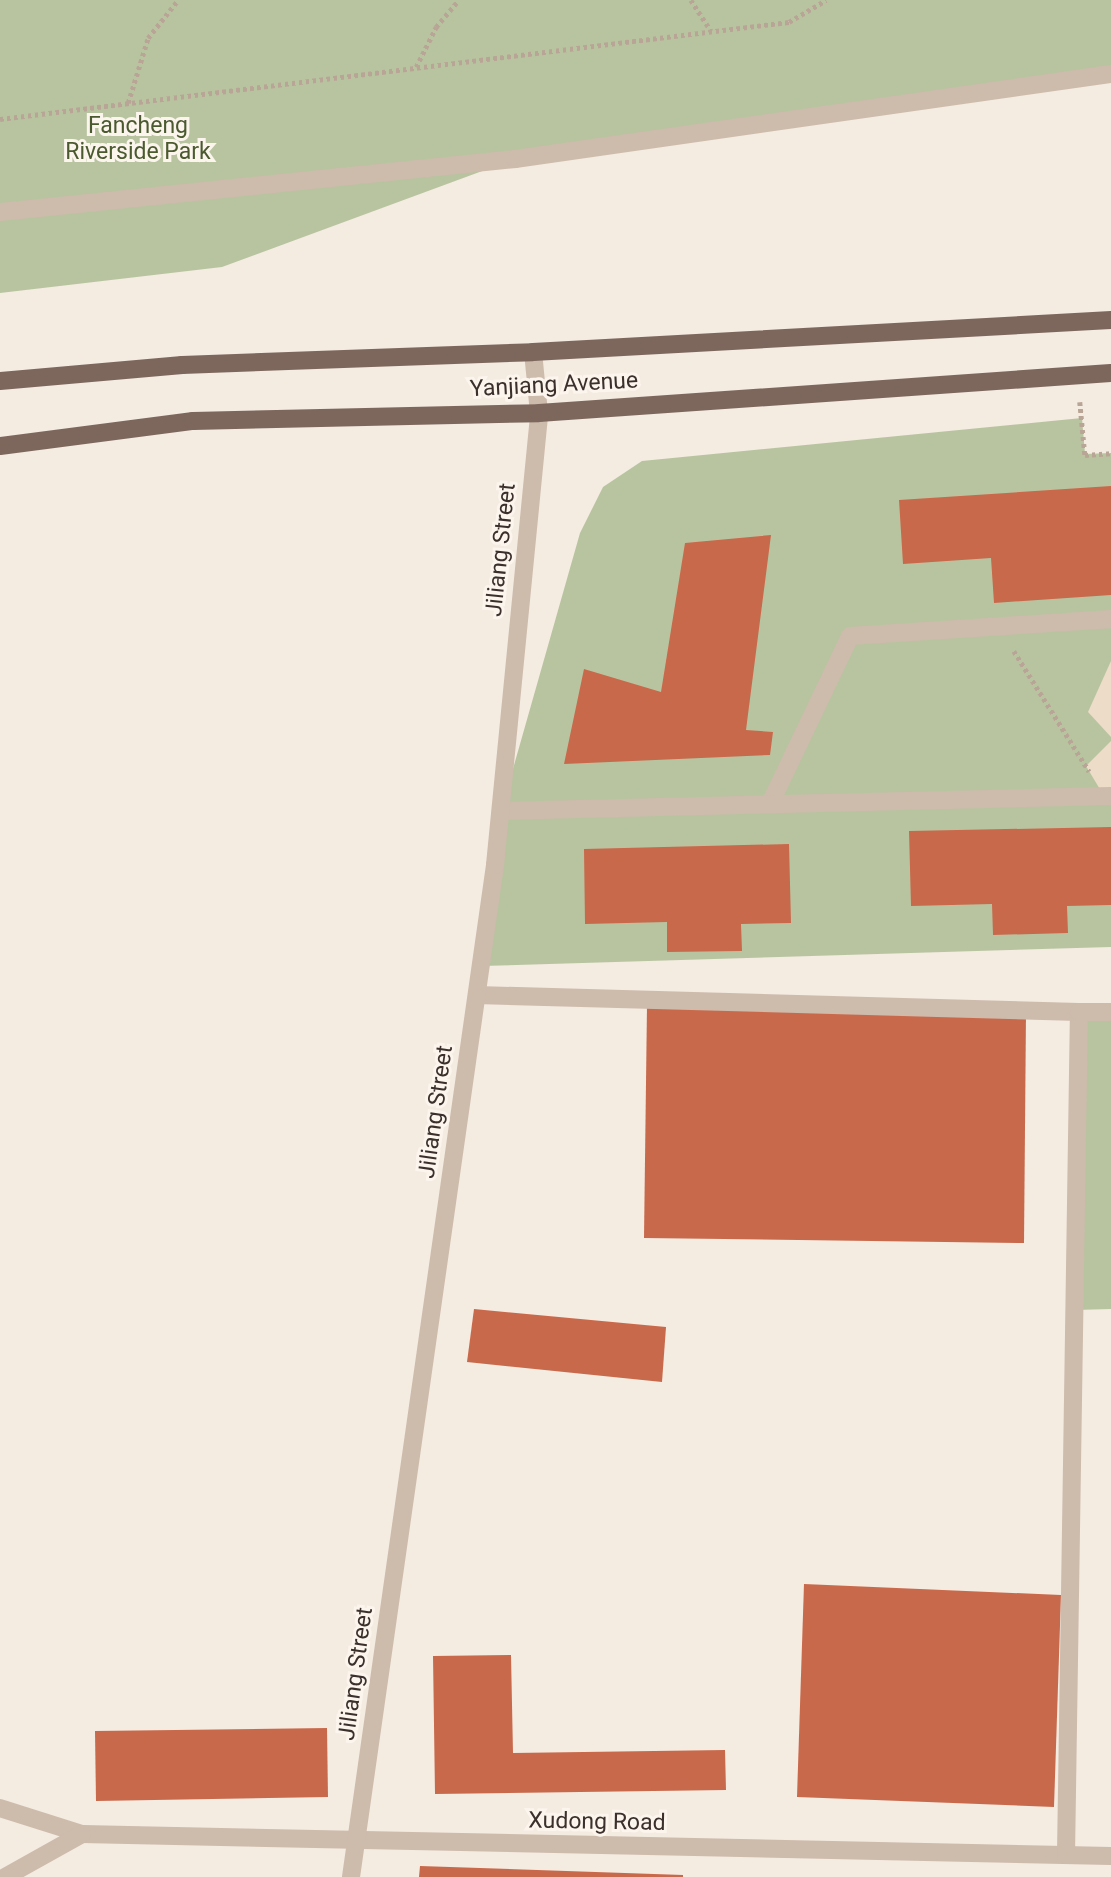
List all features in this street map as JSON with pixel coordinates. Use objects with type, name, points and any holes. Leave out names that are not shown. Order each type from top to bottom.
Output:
[{"type":"main road","name":"Yanjiang Avenue","points":[[0,381],[182,365],[533,352],[1111,320]]},
{"type":"main road","name":"Yanjiang Avenue","points":[[0,446],[193,421],[539,413],[1111,373]]},
{"type":"street","points":[[0,212],[515,159],[1111,74]]},
{"type":"street","name":"Jiliang Street","points":[[351,1877],[477,995],[500,811],[539,413],[533,352]]},
{"type":"street","points":[[770,804],[850,636],[1111,619]]},
{"type":"street","points":[[500,811],[1107,796]]},
{"type":"street","points":[[477,995],[1111,1012]]},
{"type":"street","points":[[1066,1855],[1079,1012]]},
{"type":"street","name":"Xudong Road","points":[[0,1808],[82,1834],[357,1843],[1111,1856]]},
{"type":"street","points":[[5,1877],[82,1834]]},
{"type":"path","points":[[128,103],[148,38],[178,0]]},
{"type":"path","points":[[416,68],[436,27],[459,0]]},
{"type":"path","points":[[691,0],[711,31]]},
{"type":"path","points":[[0,119],[789,22],[826,0]]},
{"type":"path","points":[[1078,376],[1085,455],[1111,453]]},
{"type":"path","points":[[998,626],[1107,796]]},
{"type":"green space","name":"Fancheng Riverside Park","points":[[0,0],[1111,0],[1111,74],[515,159],[222,267],[0,293]]},
{"type":"green space","points":[[1082,418],[1085,454],[1111,453],[1111,947],[481,966],[501,811],[580,533],[603,487],[642,461]]},
{"type":"green space","points":[[1079,1012],[1111,1012],[1111,1309],[1075,1310]]},
{"type":"shaded area","points":[[1111,661],[1111,737],[1088,712]]},
{"type":"shaded area","points":[[1111,741],[1111,796],[1104,796],[1086,766]]},
{"type":"building","points":[[1111,486],[1111,595],[994,603],[991,558],[903,564],[899,500]]},
{"type":"building","points":[[771,535],[746,730],[773,732],[770,755],[564,764],[584,669],[661,692],[685,543]]},
{"type":"building","points":[[1111,827],[1111,905],[1067,906],[1068,933],[993,935],[992,904],[911,906],[909,831]]},
{"type":"building","points":[[789,844],[791,923],[741,924],[742,951],[667,952],[667,922],[585,924],[584,849]]},
{"type":"building","points":[[647,1006],[1026,1012],[1024,1243],[644,1238]]},
{"type":"building","points":[[474,1309],[666,1327],[662,1382],[467,1362]]},
{"type":"building","points":[[804,1584],[1061,1595],[1054,1807],[797,1797]]},
{"type":"building","points":[[511,1655],[513,1753],[725,1750],[726,1790],[435,1794],[433,1656]]},
{"type":"building","points":[[327,1728],[328,1797],[96,1801],[95,1731]]},
{"type":"building","points":[[420,1866],[683,1875],[683,1877],[419,1877]]}]
